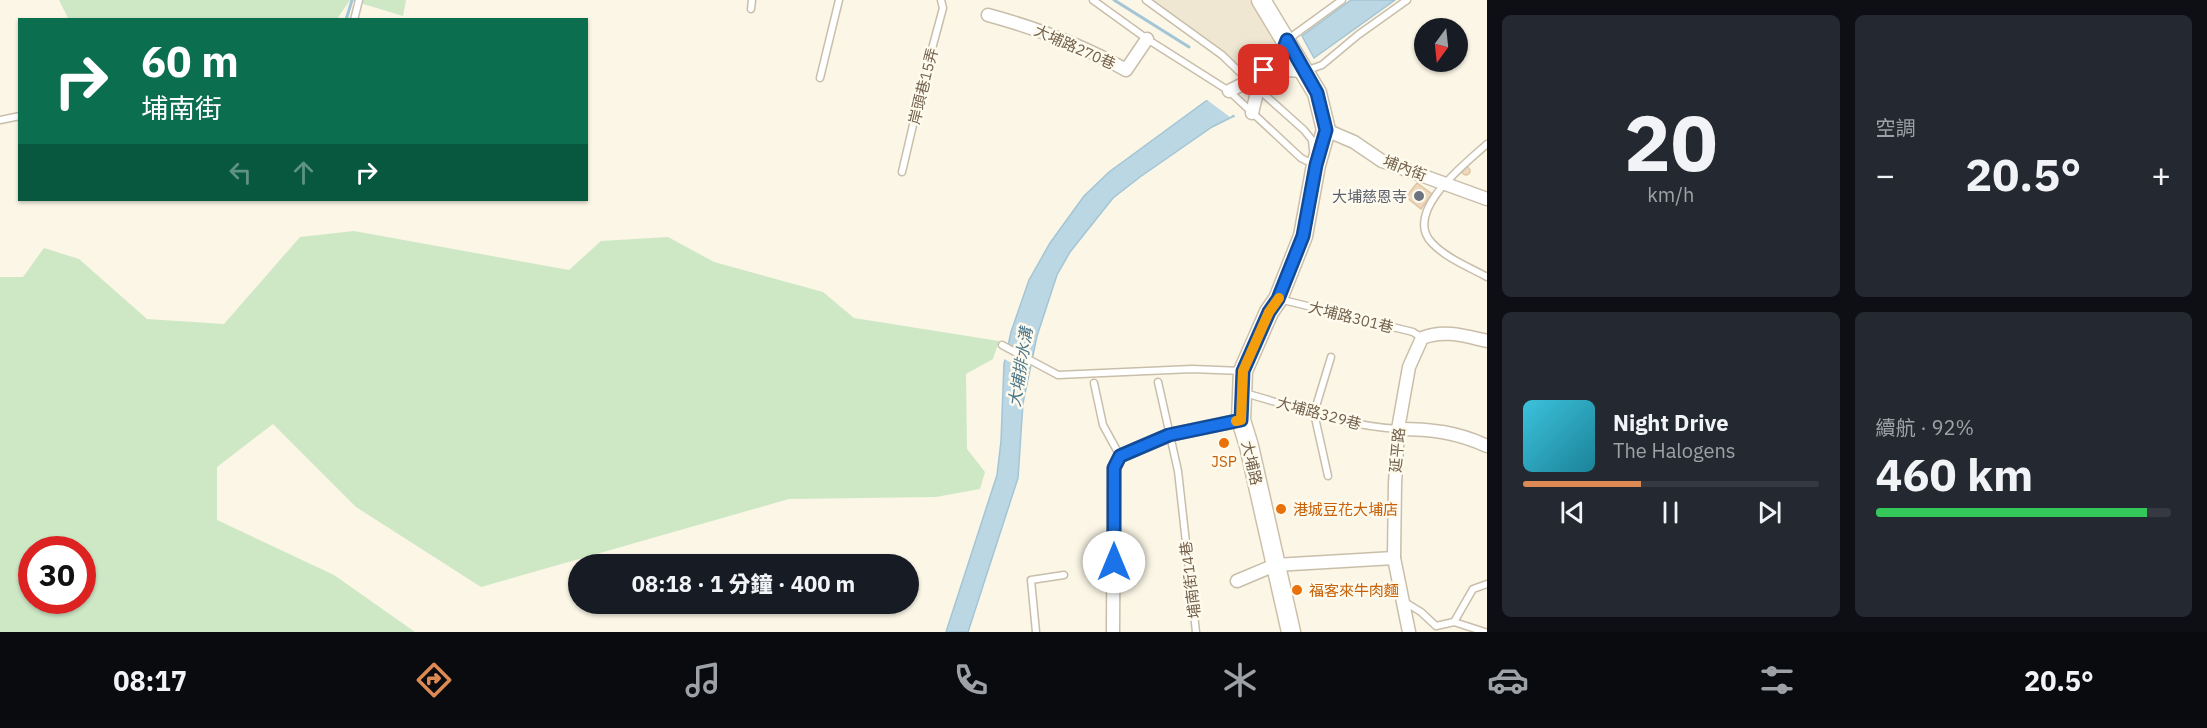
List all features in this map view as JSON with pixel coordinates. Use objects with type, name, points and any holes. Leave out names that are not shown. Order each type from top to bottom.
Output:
[{"type":"main road","name":"大埔路","points":[[1261,0],[1317,93],[1326,130],[1316,165],[1303,236],[1278,299],[1265,321],[1243,371],[1241,392],[1241,420],[1249,446],[1288,631]]},
{"type":"street","name":"大埔路270巷","points":[[988,15],[1021,24],[1072,43],[1126,70],[1147,39]]},
{"type":"street","points":[[1252,113],[1254,85],[1280,59],[1287,40]]},
{"type":"street","points":[[1229,91],[1254,85],[1286,70],[1304,71]]},
{"type":"street","name":"埔內街","points":[[1326,130],[1354,142],[1382,161],[1487,199]]},
{"type":"street","points":[[1422,338],[1444,332],[1487,341]]},
{"type":"street","name":"延平路","points":[[1409,632],[1394,558],[1395,484],[1398,429],[1409,367],[1422,338]]},
{"type":"street","points":[[1113,632],[1114,468],[1120,456],[1169,435],[1241,420]]},
{"type":"street","points":[[1398,429],[1431,429],[1469,437],[1487,446]]},
{"type":"street","points":[[1237,581],[1275,566],[1394,558]]},
{"type":"lane","points":[[354,18],[359,0]]},
{"type":"lane","points":[[751,9],[752,0]]},
{"type":"lane","points":[[820,78],[839,0]]},
{"type":"lane","name":"岸頭巷15弄","points":[[903,172],[923,82],[943,8],[941,0]]},
{"type":"lane","points":[[1093,0],[1147,39],[1229,91],[1302,158],[1316,165]]},
{"type":"lane","points":[[1146,0],[1222,55],[1312,140],[1316,165]]},
{"type":"lane","points":[[1287,40],[1342,0]]},
{"type":"lane","points":[[1304,71],[1322,65],[1358,35],[1407,0]]},
{"type":"lane","points":[[0,120],[18,116]]},
{"type":"lane","points":[[1487,144],[1444,183],[1424,217],[1422,225],[1432,243],[1487,277]]},
{"type":"lane","name":"大埔路301巷","points":[[1278,299],[1413,332],[1422,338]]},
{"type":"lane","points":[[1002,345],[1058,375],[1192,369],[1243,371]]},
{"type":"lane","points":[[1328,476],[1314,413],[1331,357]]},
{"type":"lane","name":"埔南街14巷","points":[[1158,382],[1178,471],[1196,632]]},
{"type":"lane","points":[[1094,383],[1103,424],[1120,456]]},
{"type":"lane","name":"大埔路329巷","points":[[1241,392],[1314,413],[1378,428],[1398,429]]},
{"type":"lane","points":[[1036,632],[1030,580],[1064,575]]},
{"type":"lane","points":[[1454,622],[1473,589],[1487,584]]},
{"type":"lane","points":[[1402,601],[1421,612],[1435,629],[1454,622],[1485,632]]},
{"type":"shaded area","points":[[1151,0],[1250,0],[1277,44],[1239,70]]},
{"type":"green space","points":[[59,0],[350,0],[338,18],[68,18]]},
{"type":"green space","points":[[350,0],[406,0],[403,16]]},
{"type":"green space","points":[[354,231],[569,270],[601,241],[668,237],[714,262],[823,292],[854,318],[999,341],[993,359],[966,374],[967,449],[985,472],[980,489],[936,497],[789,499],[596,554],[568,554],[568,562],[481,587],[356,507],[273,424],[217,467],[217,520],[334,575],[415,632],[0,632],[0,277],[23,277],[44,248],[79,259],[147,319],[224,324],[300,237]]},
{"type":"water","points":[[1351,0],[1395,0],[1314,58],[1302,36]]},
{"type":"water","name":"大埔排水溝","points":[[1213,100],[1234,116],[1212,127],[1113,198],[1070,252],[1057,275],[1037,336],[1023,403],[1018,478],[968,632],[946,632],[997,475],[1001,441],[1004,364],[1011,332],[1029,280],[1050,243],[1084,196],[1109,172],[1206,101]]},
{"type":"pier","points":[[1215,97],[1235,113],[1230,117],[1207,100]]},
{"type":"pier","points":[[1004,348],[1026,360],[1022,368],[1002,358]]},
{"type":"building","points":[[1466,167],[1470,171],[1466,175],[1462,171]]},
{"type":"building","name":"大埔慈恩寺","points":[[1417,183],[1432,194],[1421,209],[1406,197]]},
{"type":"waterway","points":[[347,18],[352,0]]},
{"type":"waterway","points":[[1114,0],[1189,47]]},
{"type":"slow traffic","points":[[1236,421],[1241,420],[1243,371],[1252,346],[1269,312],[1279,298]]},
{"type":"place","name":"大埔慈恩寺","points":[[1419,196]]},
{"type":"place","name":"JSP","points":[[1224,443]]},
{"type":"place","name":"港城豆花大埔店","points":[[1281,509]]},
{"type":"place","name":"福客來牛肉麵","points":[[1297,590]]},
{"type":"route","points":[[1114,562],[1114,468],[1120,456],[1131,449],[1169,435],[1241,420],[1243,371],[1252,346],[1290,273],[1303,236],[1316,165],[1326,130],[1322,109],[1317,93],[1287,40],[1280,59],[1264,70]]}]
